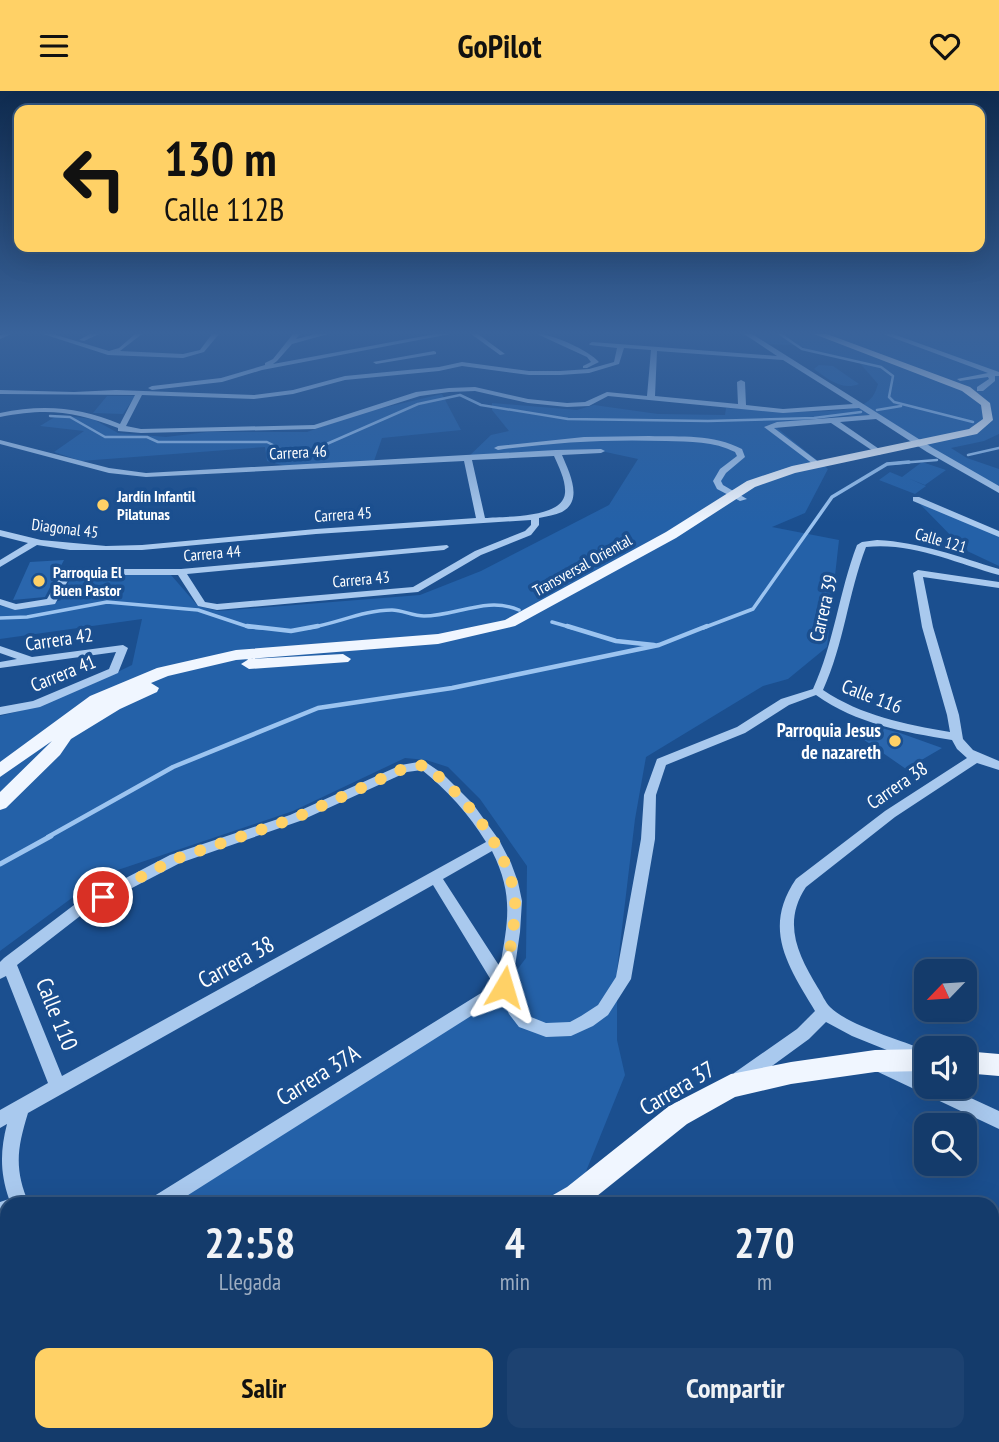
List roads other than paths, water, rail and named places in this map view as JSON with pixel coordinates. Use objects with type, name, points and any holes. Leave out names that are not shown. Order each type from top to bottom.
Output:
[{"type":"main road","name":"Transversal Oriental","points":[[0,784],[46,746],[114,705],[145,690],[207,670],[241,664],[405,653],[473,643],[530,626],[681,542],[738,497],[809,473],[925,447],[973,432],[982,427],[989,415],[985,404],[975,397]]},
{"type":"main road","name":"Transversal Oriental","points":[[0,771],[96,700],[163,672],[236,655],[438,639],[510,623],[671,535],[769,477],[879,453],[983,437],[999,426]]},
{"type":"main road","points":[[0,803],[54,751],[65,735]]},
{"type":"main road","name":"Carrera 37","points":[[579,1197],[678,1115],[731,1086],[791,1073],[875,1061],[914,1059]]},
{"type":"main road","points":[[977,1063],[999,1065]]},
{"type":"street","points":[[121,429],[137,397]]},
{"type":"street","points":[[0,415],[43,409],[69,411],[98,417],[121,429],[141,431],[303,428],[409,397]]},
{"type":"street","points":[[511,397],[567,405],[586,404],[601,397]]},
{"type":"street","points":[[652,397],[813,411],[861,406]]},
{"type":"street","points":[[742,397],[742,405]]},
{"type":"street","points":[[846,397],[999,490]]},
{"type":"street","points":[[817,465],[768,427],[777,424],[877,417]]},
{"type":"street","points":[[832,420],[879,453]]},
{"type":"street","points":[[481,521],[467,458],[495,449],[595,438],[641,436],[727,444],[741,453],[738,461],[723,471],[717,481],[720,487],[738,497]]},
{"type":"street","name":"Carrera 46","points":[[0,442],[27,447],[85,467],[146,475],[601,451]]},
{"type":"street","name":"Carrera 45","points":[[127,548],[308,532],[535,517],[561,509],[568,502],[570,487],[556,452]]},
{"type":"street","points":[[916,499],[999,534]]},
{"type":"street","name":"Carrera 43","points":[[181,572],[202,604],[217,607],[415,590],[478,553],[528,533],[535,526],[535,517]]},
{"type":"street","name":"Diagonal 45","points":[[0,533],[77,547],[127,548]]},
{"type":"street","points":[[0,564],[37,541]]},
{"type":"street","name":"Calle 121","points":[[873,542],[908,547],[999,572]]},
{"type":"street","name":"Carrera 39","points":[[817,691],[829,668],[852,566],[862,545],[873,542]]},
{"type":"street","name":"Carrera 44","points":[[0,601],[15,607],[51,602],[68,572],[181,572],[444,547]]},
{"type":"street","points":[[999,585],[918,573],[920,600],[954,715],[957,737],[962,747],[976,757],[999,766]]},
{"type":"street","name":"Carrera 42","points":[[0,665],[123,648]]},
{"type":"street","name":"Carrera 41","points":[[0,711],[36,704],[114,671],[123,648]]},
{"type":"street","points":[[0,649],[32,661]]},
{"type":"street","points":[[435,877],[504,987],[514,1009],[525,1022],[546,1030],[571,1029],[603,1010],[624,979],[648,839],[650,795],[661,762],[741,730],[785,702],[817,691]]},
{"type":"street","name":"Calle 116","points":[[817,691],[856,715],[886,726],[957,737]]},
{"type":"street","name":"Carrera 38","points":[[825,1013],[803,980],[790,952],[786,907],[791,894],[801,883],[877,824],[976,757]]},
{"type":"street","points":[[4,967],[79,909],[175,859],[295,818],[405,768],[424,765],[448,782],[504,859],[515,901],[504,987]]},
{"type":"street","name":"Carrera 38","points":[[0,1119],[494,845]]},
{"type":"street","name":"Calle 110","points":[[4,967],[57,1085]]},
{"type":"street","name":"Carrera 37A","points":[[168,1197],[504,987]]},
{"type":"street","points":[[731,1086],[803,1034],[825,1013],[914,1054]]},
{"type":"street","points":[[875,1061],[914,1080]]},
{"type":"street","points":[[955,1099],[999,1120]]},
{"type":"street","points":[[11,1197],[6,1156],[20,1109]]},
{"type":"waterway","points":[[50,416],[70,417],[105,437],[147,437],[158,442],[267,442],[289,453],[313,450],[418,404],[450,397]]},
{"type":"waterway","points":[[464,397],[481,405],[568,419],[708,421],[814,418],[861,412]]},
{"type":"waterway","points":[[889,397],[894,402],[973,422]]},
{"type":"waterway","points":[[877,410],[901,406]]},
{"type":"waterway","points":[[968,455],[999,448]]},
{"type":"waterway","points":[[887,464],[937,460]]},
{"type":"waterway","points":[[887,464],[909,462]]},
{"type":"waterway","points":[[703,628],[753,609],[832,497],[887,464]]},
{"type":"waterway","points":[[0,618],[27,617],[107,602],[198,610],[249,627],[262,628]]},
{"type":"waterway","points":[[311,627],[381,611],[396,610],[424,616],[495,605],[519,610]]},
{"type":"waterway","points":[[552,622],[573,628]]},
{"type":"waterway","points":[[247,626],[291,631],[311,627]]},
{"type":"waterway","points":[[311,627],[318,626]]},
{"type":"waterway","points":[[567,626],[616,641],[654,645]]},
{"type":"waterway","points":[[48,837],[173,767],[318,708],[452,688],[659,645],[707,626]]},
{"type":"waterway","points":[[0,864],[51,836]]},
{"type":"place","name":"Jardín Infantil Pilatunas","points":[[103,505]]},
{"type":"place","name":"Parroquia El Buen Pastor","points":[[39,581]]},
{"type":"place","name":"Parroquia Jesus de nazareth","points":[[895,741]]}]
